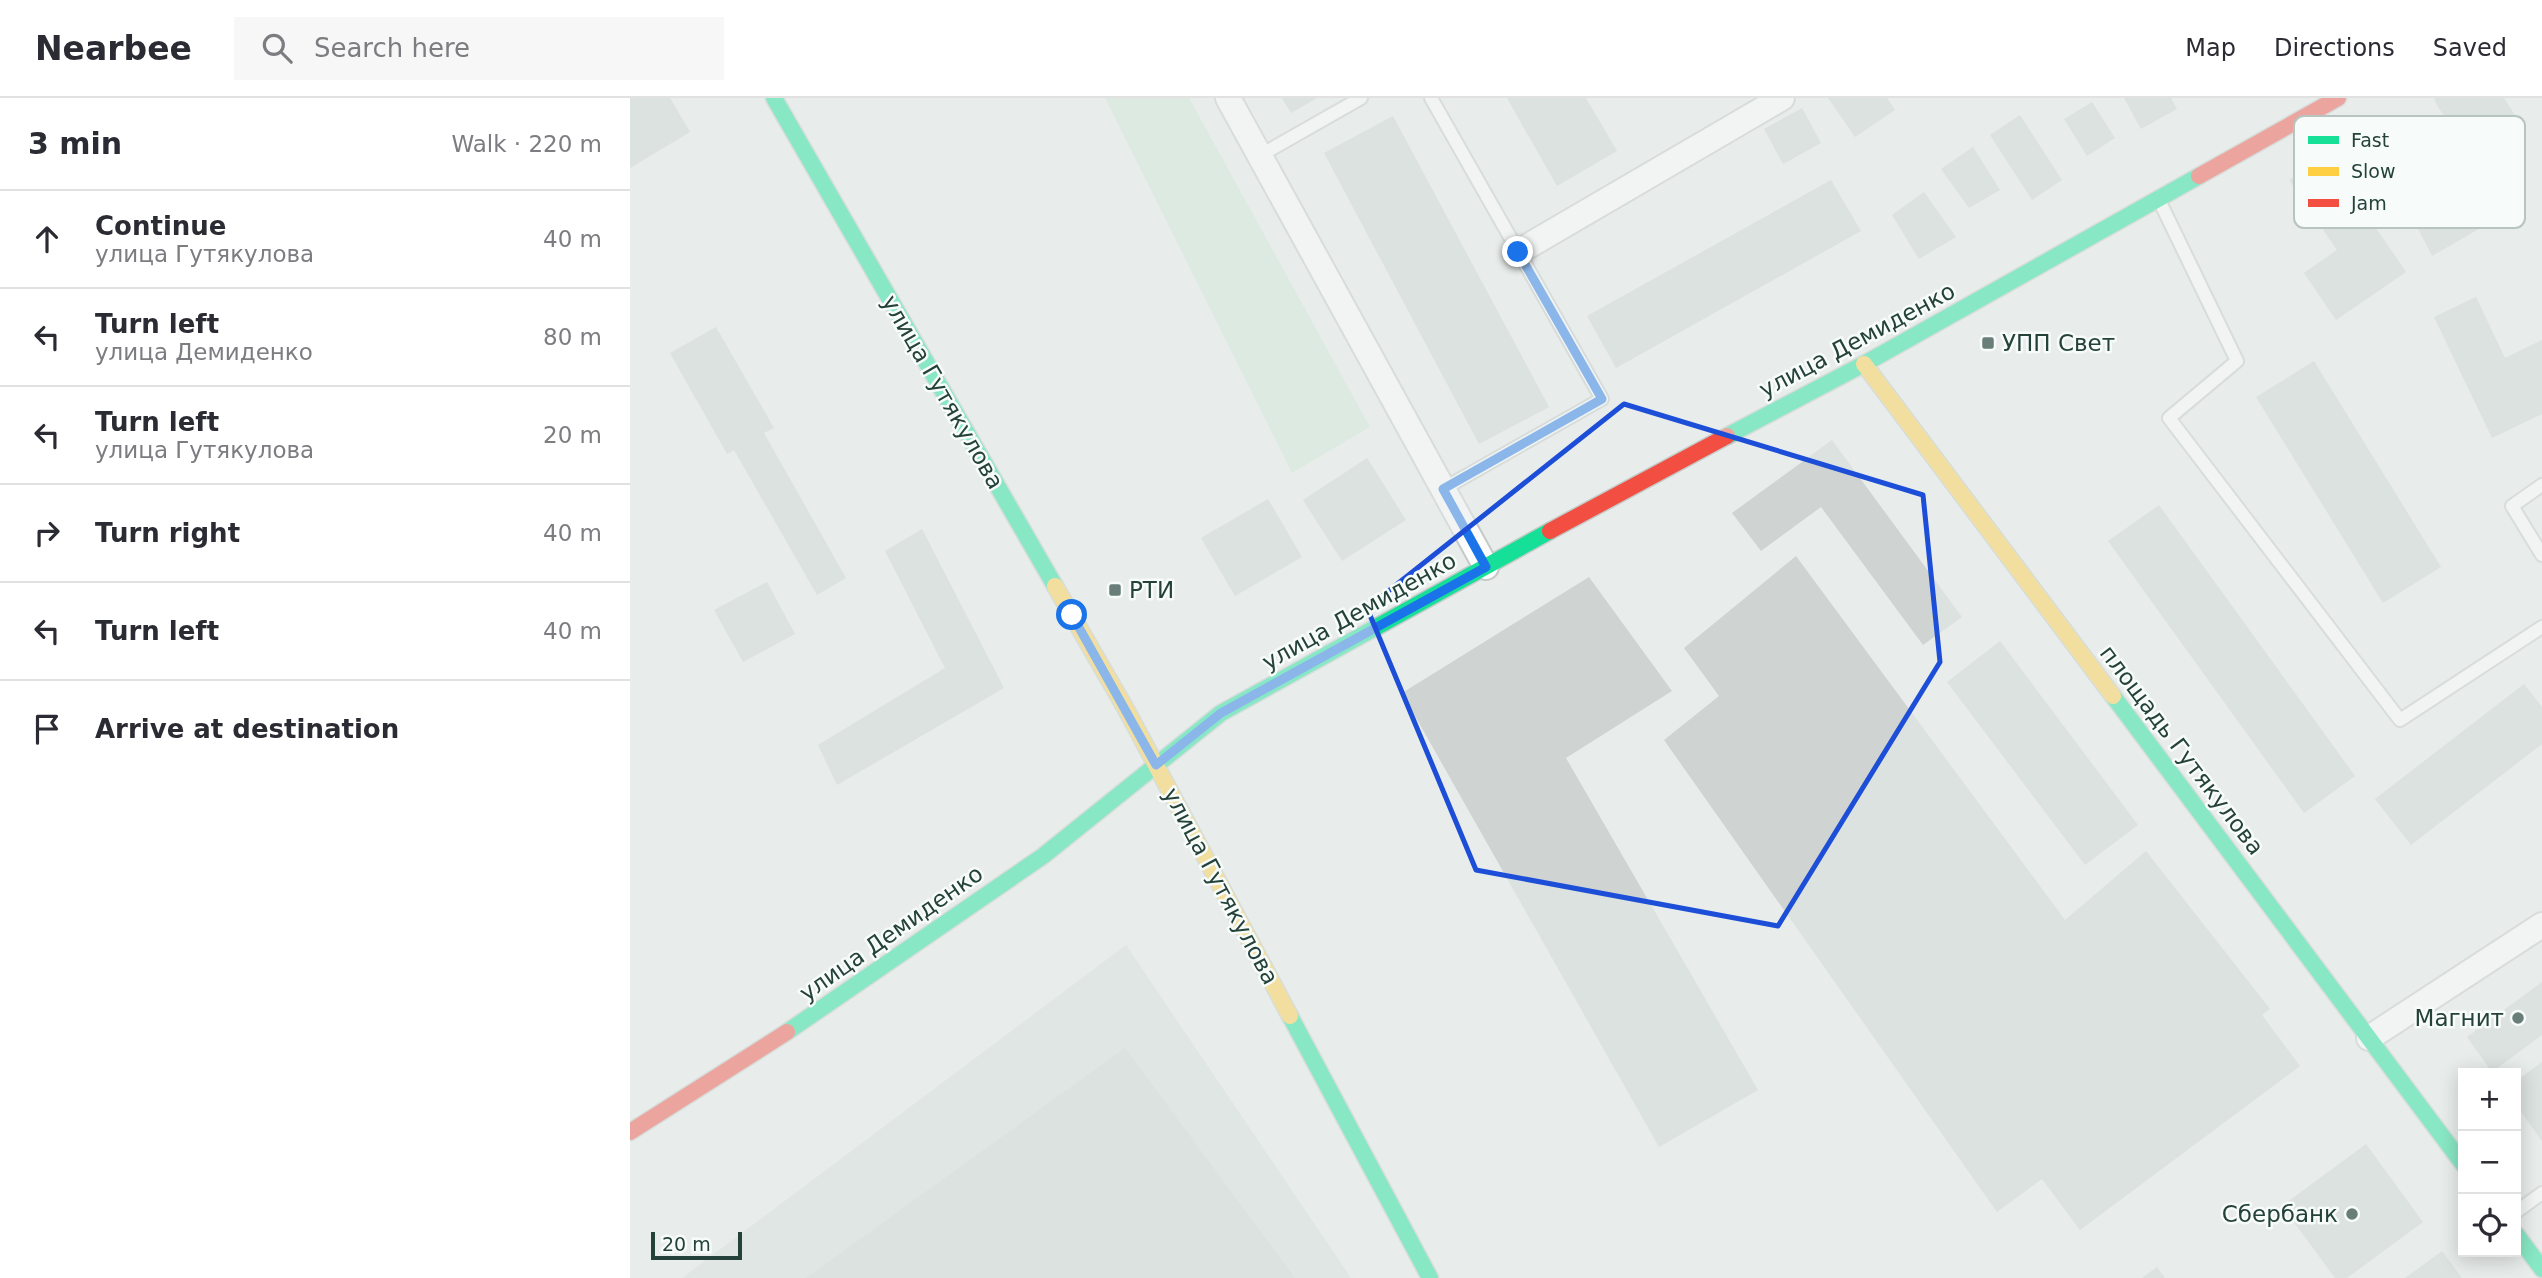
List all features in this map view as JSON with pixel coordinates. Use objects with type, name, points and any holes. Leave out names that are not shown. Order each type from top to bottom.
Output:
[{"type":"main road","name":"улица Гутякулова","points":[[774,98],[1156,765],[1430,1278]]},
{"type":"main road","name":"улица Демиденко","points":[[2307,116],[2338,98]]},
{"type":"main road","name":"улица Демиденко","points":[[630,1132],[789,1031],[1043,856],[1221,713],[1864,364],[2294,123]]},
{"type":"main road","name":"площадь Гутякулова","points":[[1864,364],[2458,1157]]},
{"type":"main road","points":[[2521,1241],[2542,1269]]},
{"type":"street","points":[[1228,98],[1486,567]]},
{"type":"street","points":[[1518,252],[1782,98]]},
{"type":"street","points":[[2369,1038],[2542,925]]},
{"type":"lane","points":[[1259,156],[1361,98]]},
{"type":"lane","points":[[1431,98],[1602,399],[1443,489]]},
{"type":"lane","points":[[2160,200],[2237,362],[2168,418],[2400,720],[2542,627]]},
{"type":"lane","points":[[2542,485],[2512,506],[2542,555]]},
{"type":"lane","points":[[2521,1208],[2542,1193]]},
{"type":"highlighted area","points":[[1624,404],[1923,495],[1940,662],[1778,926],[1476,870],[1367,608]]},
{"type":"shaded area","points":[[1126,945],[1351,1278],[682,1278]]},
{"type":"green space","points":[[1105,98],[1189,98],[1370,427],[1292,473]]},
{"type":"building","points":[[630,98],[670,98],[690,132],[630,168]]},
{"type":"building","points":[[1282,98],[1317,98],[1291,113]]},
{"type":"building","points":[[1507,98],[1586,98],[1617,151],[1557,186]]},
{"type":"building","points":[[1828,98],[1887,98],[1895,110],[1855,137]]},
{"type":"building","points":[[2124,98],[2171,98],[2177,109],[2141,129]]},
{"type":"building","points":[[2504,98],[2515,116],[2444,116],[2434,100]]},
{"type":"building","points":[[2092,102],[2115,138],[2087,156],[2064,119]]},
{"type":"building","points":[[1802,108],[1821,143],[1783,164],[1764,129]]},
{"type":"building","points":[[2020,115],[2062,180],[2032,200],[1990,135]]},
{"type":"building","points":[[1393,116],[1549,407],[1479,444],[1324,153]]},
{"type":"building","points":[[1973,147],[2000,190],[1969,208],[1941,169]]},
{"type":"building","points":[[1831,180],[1861,231],[1616,368],[1587,316]]},
{"type":"building","points":[[1924,192],[1956,237],[1919,259],[1892,215]]},
{"type":"building","points":[[2322,228],[2376,228],[2406,272],[2336,320],[2304,273],[2337,250]]},
{"type":"building","points":[[2418,228],[2480,228],[2432,256]]},
{"type":"building","points":[[2476,297],[2505,358],[2542,340],[2542,414],[2492,438],[2434,317]]},
{"type":"building","points":[[716,327],[774,428],[764,433],[846,578],[817,595],[734,450],[727,454],[670,353]]},
{"type":"building","points":[[2314,361],[2441,567],[2383,603],[2256,397]]},
{"type":"building","points":[[1832,440],[1962,617],[1923,645],[1821,507],[1761,551],[1732,513]]},
{"type":"building","points":[[1367,458],[1406,520],[1342,561],[1303,500]]},
{"type":"building","points":[[1268,499],[1302,557],[1235,596],[1201,538]]},
{"type":"building","points":[[2159,505],[2355,776],[2304,813],[2108,541]]},
{"type":"building","points":[[922,529],[1004,688],[837,785],[818,745],[945,668],[885,551]]},
{"type":"building","points":[[1796,556],[2065,920],[2146,851],[2270,1009],[2262,1015],[2300,1066],[2080,1230],[2042,1179],[1997,1212],[1664,740],[1719,696],[1684,648]]},
{"type":"building","points":[[1589,577],[1672,691],[1566,758],[1758,1090],[1659,1147],[1402,693]]},
{"type":"building","points":[[767,582],[795,634],[743,662],[714,610]]},
{"type":"building","points":[[2000,641],[2138,825],[2085,865],[1947,682]]},
{"type":"building","points":[[2524,684],[2542,707],[2542,744],[2411,845],[2375,799]]},
{"type":"building","name":"Магнит","points":[[2542,982],[2542,1035],[2497,1068],[2489,1068],[2467,1037]]},
{"type":"building","points":[[1125,1048],[1295,1278],[806,1278]]},
{"type":"building","points":[[2542,1062],[2542,1141],[2521,1112],[2521,1077]]},
{"type":"building","name":"Сбербанк","points":[[2366,1144],[2423,1222],[2347,1278],[2335,1278],[2282,1206]]},
{"type":"building","points":[[2442,1251],[2462,1278],[2405,1278]]},
{"type":"building","points":[[2157,1267],[2165,1278],[2142,1278]]},
{"type":"traffic: fast","points":[[774,98],[1055,586]]},
{"type":"traffic: fast","points":[[1727,436],[1864,364],[2199,176]]},
{"type":"traffic: fast","points":[[787,1032],[1043,856],[1221,713],[1550,531]]},
{"type":"traffic: fast","points":[[2113,696],[2458,1157]]},
{"type":"traffic: fast","points":[[1290,1016],[1430,1278]]},
{"type":"traffic: fast","points":[[2521,1241],[2542,1269]]},
{"type":"traffic: slow","points":[[1864,364],[2113,696]]},
{"type":"traffic: slow","points":[[1055,586],[1127,711],[1290,1016]]},
{"type":"traffic: jam","points":[[2306,116],[2338,98]]},
{"type":"traffic: jam","points":[[2199,176],[2294,123]]},
{"type":"traffic: jam","points":[[1550,531],[1727,436]]},
{"type":"traffic: jam","points":[[630,1132],[787,1032]]},
{"type":"place","name":"УПП Свет","points":[[1988,343]]},
{"type":"place","name":"РТИ","points":[[1115,590]]},
{"type":"place","name":"Магнит","points":[[2518,1018]]},
{"type":"place","name":"Сбербанк","points":[[2352,1214]]},
{"type":"route","points":[[1072,615],[1156,765],[1221,713],[1486,567],[1443,489],[1602,399],[1518,252]]}]
